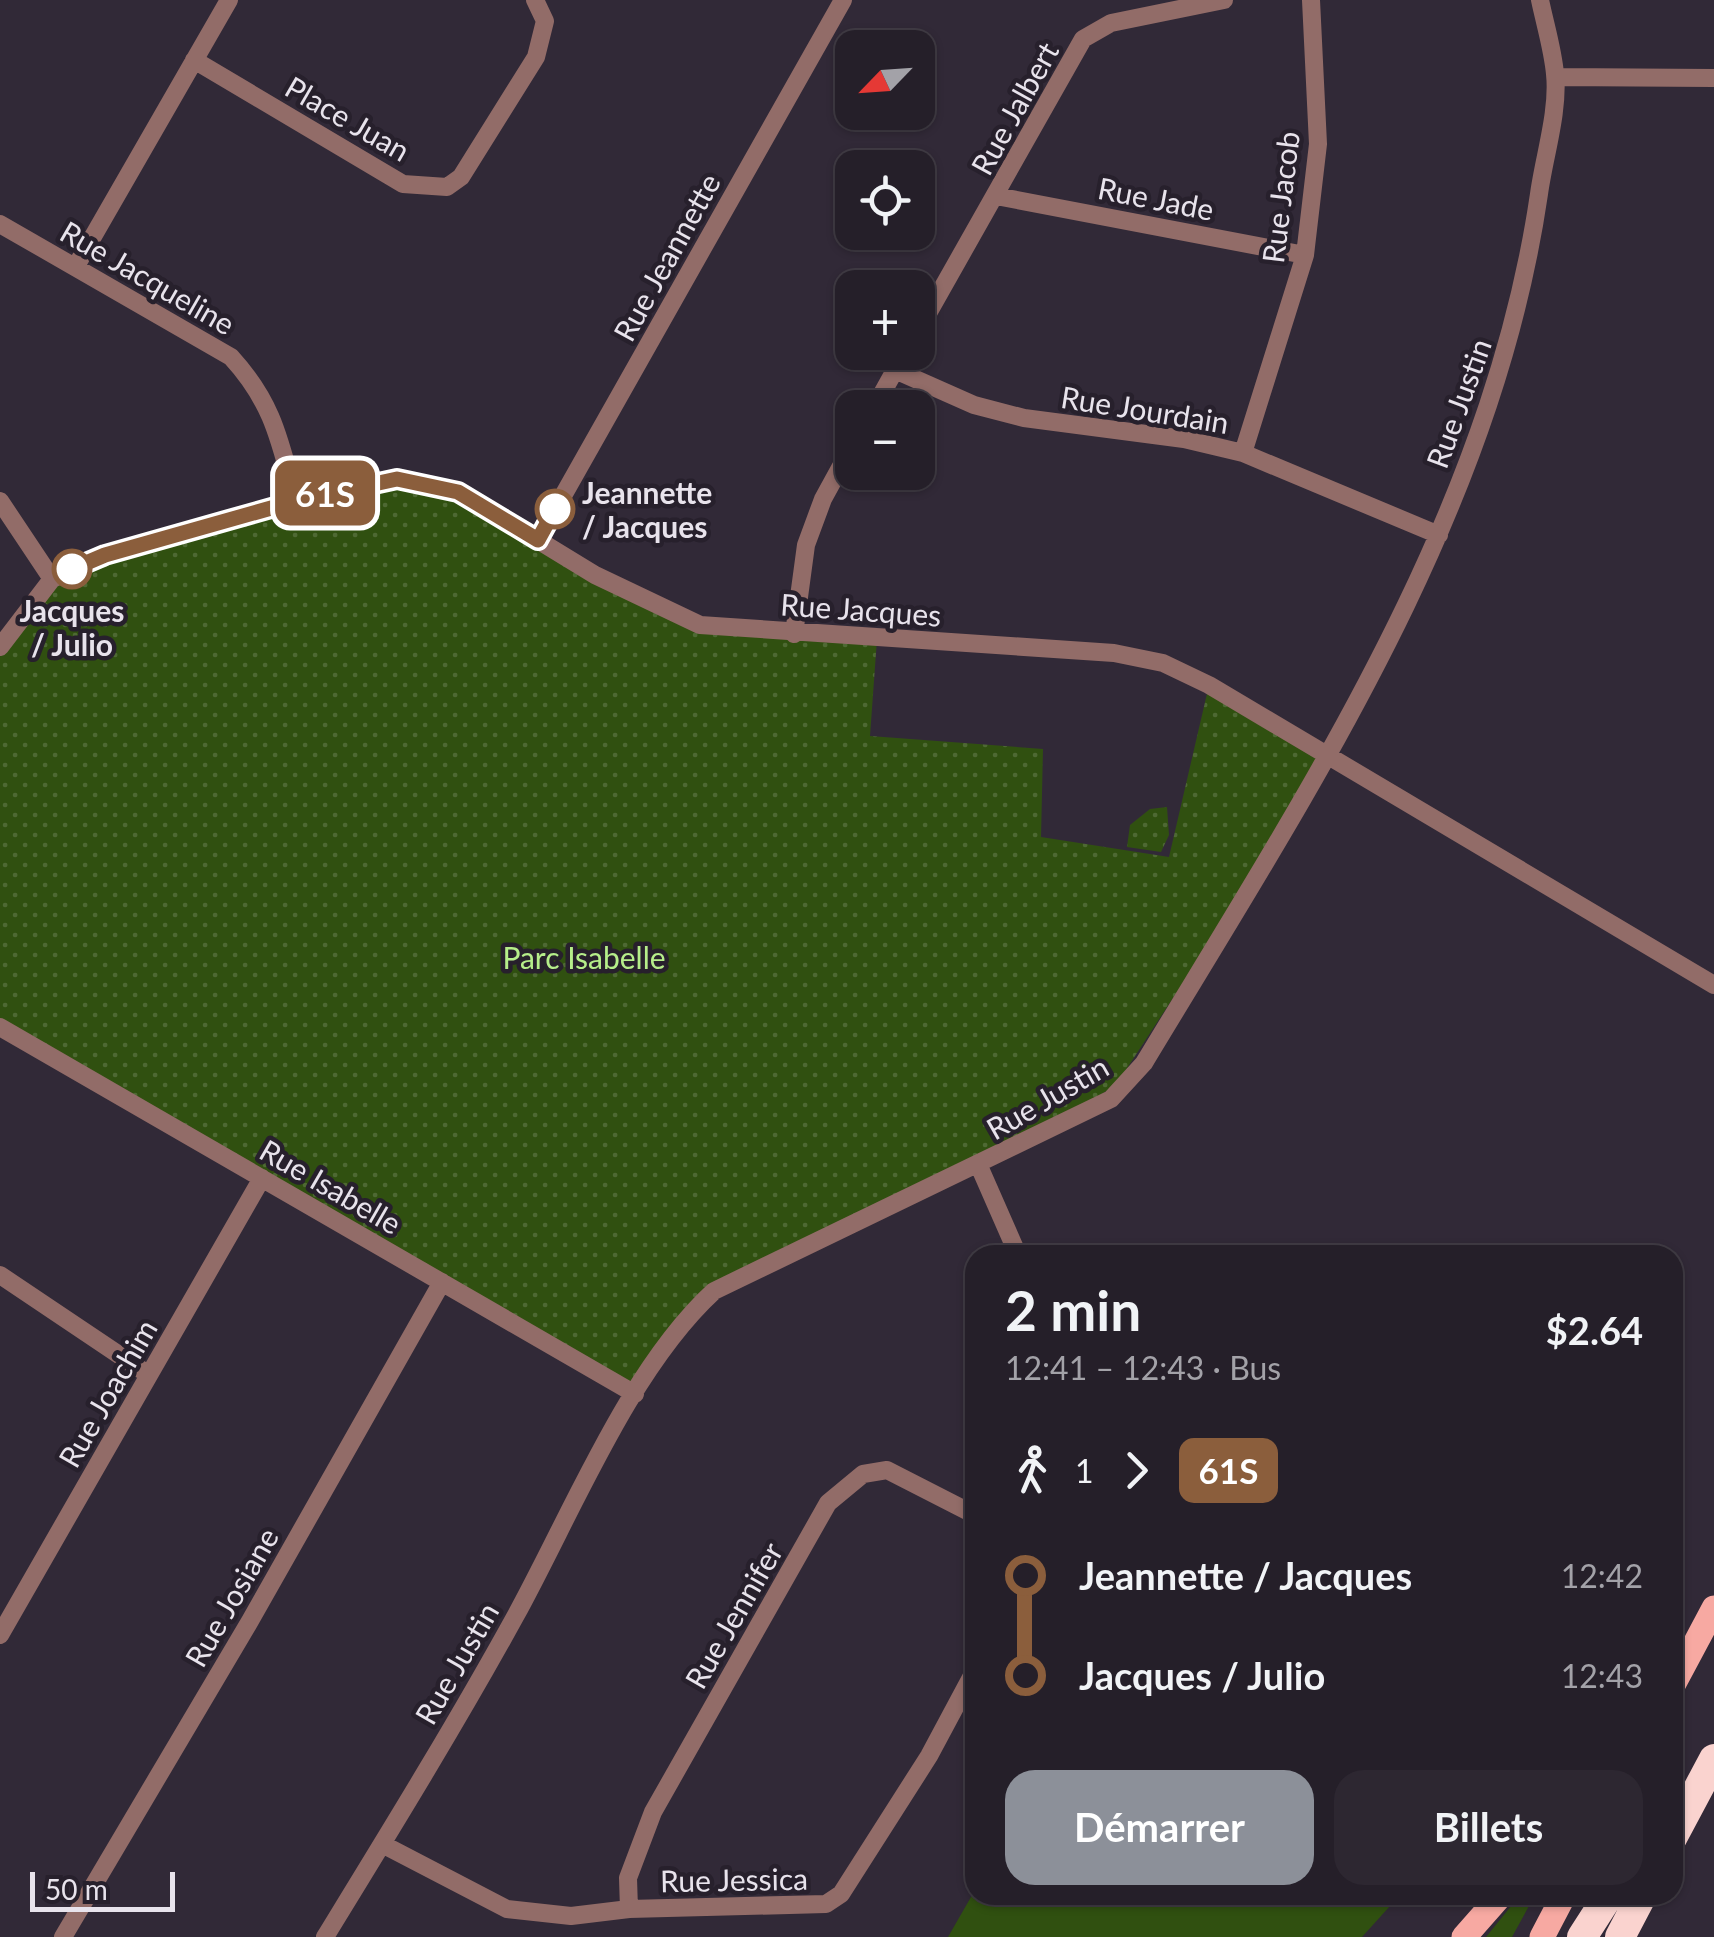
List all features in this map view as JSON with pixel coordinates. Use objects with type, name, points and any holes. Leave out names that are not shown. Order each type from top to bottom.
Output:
[{"type":"highway","points":[[1683,1779],[1714,1732]]},
{"type":"highway","points":[[1683,1817],[1714,1759]]},
{"type":"highway","points":[[1582,1937],[1603,1905]]},
{"type":"highway","points":[[1620,1937],[1637,1905]]},
{"type":"main road","points":[[1683,1639],[1714,1594]]},
{"type":"main road","points":[[1683,1666],[1714,1608]]},
{"type":"main road","points":[[1464,1937],[1492,1905]]},
{"type":"main road","points":[[1542,1937],[1559,1905]]},
{"type":"street","points":[[76,266],[229,0]]},
{"type":"street","name":"Place Juan","points":[[194,60],[403,184],[446,187],[462,177],[536,57],[545,21],[536,0]]},
{"type":"street","name":"Rue Jeannette","points":[[538,540],[843,0]]},
{"type":"street","name":"Rue Jalbert","points":[[935,302],[1084,38],[1112,23],[1224,0]]},
{"type":"street","name":"Rue Jacob","points":[[1243,454],[1305,254],[1318,144],[1310,0]]},
{"type":"street","name":"Rue Justin","points":[[325,1937],[514,1618],[635,1394],[680,1322],[714,1291],[978,1166],[1111,1099],[1130,1082],[1330,758],[1438,535],[1506,356],[1527,278],[1556,78],[1540,0]]},
{"type":"street","points":[[1556,78],[1714,78]]},
{"type":"street","name":"Rue Jade","points":[[996,196],[1305,254]]},
{"type":"street","name":"Rue Jacqueline","points":[[0,224],[231,357],[258,387],[273,414],[296,501]]},
{"type":"street","points":[[884,390],[895,370]]},
{"type":"street","name":"Rue Jourdain","points":[[895,370],[974,406],[1024,418],[1184,439],[1243,454],[1438,535]]},
{"type":"street","points":[[794,634],[806,545],[835,476]]},
{"type":"street","name":"Rue Jacques","points":[[0,647],[52,578],[105,555],[368,482],[425,482],[458,492],[595,575],[700,625],[1114,654],[1163,663],[1209,685],[1714,986]]},
{"type":"street","points":[[0,501],[52,578]]},
{"type":"street","name":"Rue Isabelle","points":[[0,1027],[635,1394]]},
{"type":"street","points":[[978,1166],[1014,1245]]},
{"type":"street","name":"Rue Joachim","points":[[0,1635],[262,1178]]},
{"type":"street","points":[[0,1275],[149,1375]]},
{"type":"street","name":"Rue Josiane","points":[[63,1937],[250,1621],[442,1282]]},
{"type":"street","name":"Rue Jennifer","points":[[629,1909],[628,1878],[653,1812],[828,1503],[863,1474],[887,1470],[965,1510]]},
{"type":"street","name":"Rue Jessica","points":[[382,1844],[508,1909],[572,1916],[629,1909],[789,1908],[826,1904],[841,1894],[929,1756],[965,1689]]},
{"type":"green space","name":"Parc Isabelle","points":[[425,482],[700,625],[877,639],[870,736],[1043,749],[1041,837],[1169,857],[1209,685],[1333,754],[1116,1085],[1011,1150],[714,1291],[635,1394],[0,1027],[0,646],[52,579],[296,501]]},
{"type":"green space","points":[[1167,807],[1169,835],[1161,852],[1127,847],[1130,825],[1150,809]]},
{"type":"green space","points":[[966,1905],[1391,1905],[1362,1937],[948,1937]]},
{"type":"green space","points":[[1512,1905],[1530,1905],[1512,1937],[1486,1937]]},
{"type":"bus line","name":"61S","points":[[72,569],[105,555],[368,482],[425,482],[458,492],[538,540],[555,509]]},
{"type":"place","name":"Jeannette / Jacques","points":[[555,509]]},
{"type":"place","name":"Jacques / Julio","points":[[72,569]]}]
